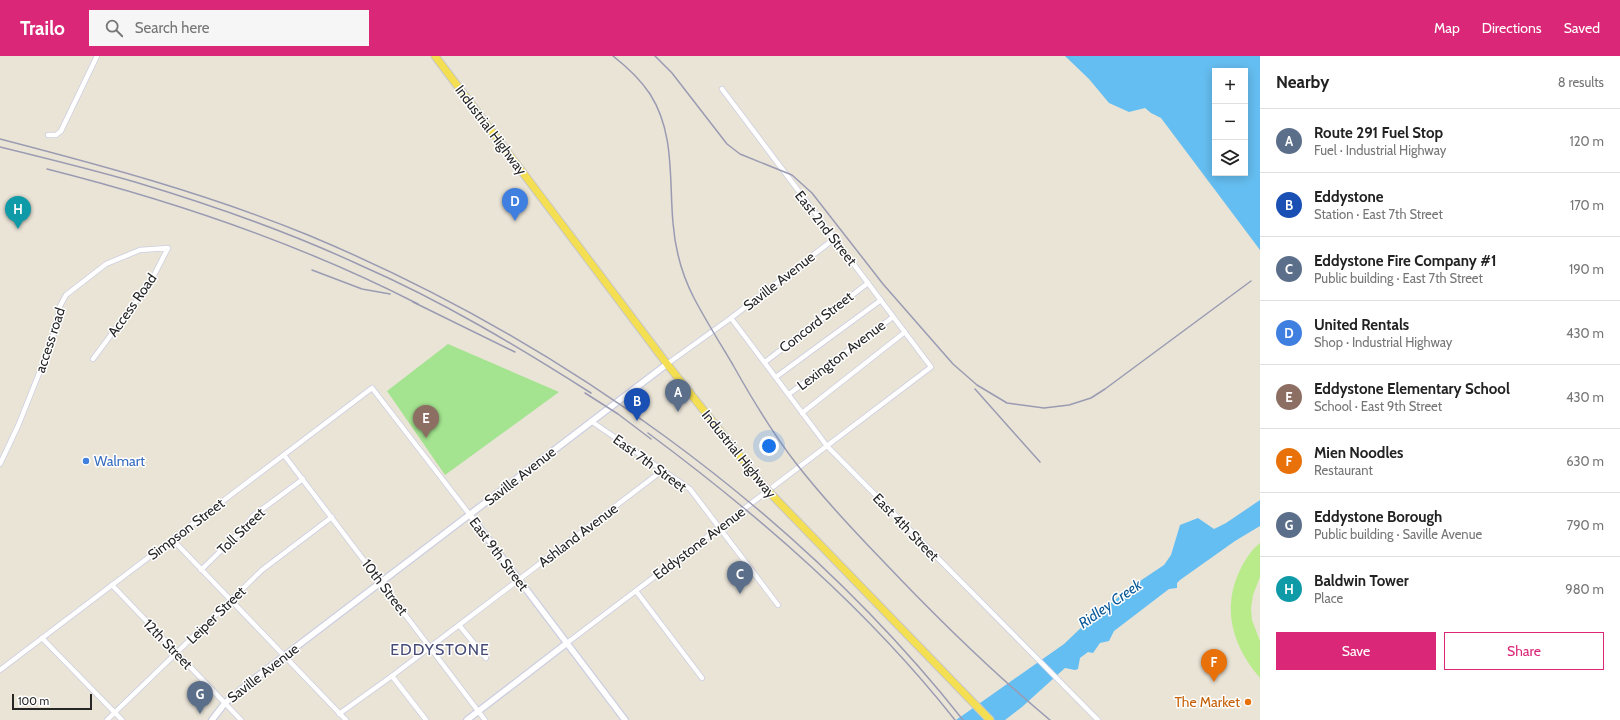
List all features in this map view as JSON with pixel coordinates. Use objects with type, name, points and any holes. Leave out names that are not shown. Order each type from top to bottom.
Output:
[{"type":"main road","name":"Industrial Highway","points":[[435,56],[667,364],[772,496],[990,720]]},
{"type":"street","points":[[48,135],[56,135],[61,131],[97,56]]},
{"type":"street","name":"East 2nd Street","points":[[722,89],[931,367]]},
{"type":"street","name":"Saville Avenue","points":[[212,720],[225,703],[284,656],[470,516],[591,421],[731,318],[834,239]]},
{"type":"street","name":"Access Road","points":[[93,359],[151,281],[168,248]]},
{"type":"street","name":"access road","points":[[0,464],[18,426],[52,341],[60,306],[66,295],[106,264],[140,250],[168,248]]},
{"type":"street","name":"Concord Street","points":[[765,362],[868,283]]},
{"type":"street","points":[[776,377],[881,300]]},
{"type":"street","name":"Lexington Avenue","points":[[789,394],[893,316]]},
{"type":"street","name":"East 4th Street","points":[[731,318],[827,446],[1028,651],[1098,720]]},
{"type":"street","points":[[802,413],[905,332]]},
{"type":"street","name":"Eddystone Avenue","points":[[468,720],[567,643],[931,367]]},
{"type":"street","name":"Simpson Street","points":[[0,670],[372,388]]},
{"type":"street","name":"East 9th Street","points":[[372,388],[625,720]]},
{"type":"street","name":"East 7th Street","points":[[591,421],[690,490],[778,605]]},
{"type":"street","name":"10th Street","points":[[284,455],[485,720]]},
{"type":"street","name":"Ashland Avenue","points":[[340,714],[518,579],[549,558],[663,470]]},
{"type":"street","name":"Toll Street","points":[[201,570],[241,531],[253,516],[303,480]]},
{"type":"street","name":"Leiper Street","points":[[107,720],[262,570],[332,517]]},
{"type":"street","points":[[173,540],[346,720]]},
{"type":"street","name":"12th Street","points":[[112,586],[241,720]]},
{"type":"street","points":[[636,591],[702,678]]},
{"type":"street","points":[[459,625],[486,658]]},
{"type":"street","points":[[42,638],[122,720]]},
{"type":"street","points":[[392,676],[426,720]]},
{"type":"green space","points":[[448,344],[559,392],[445,475],[387,391]]},
{"type":"green space","points":[[1260,543],[1260,577],[1253,595],[1251,608],[1252,620],[1260,641],[1260,678],[1243,654],[1237,640],[1233,627],[1231,599],[1234,585],[1240,570],[1248,555]]},
{"type":"water","points":[[1065,56],[1260,56],[1260,250],[1161,118],[1145,108],[1129,112],[1109,103],[1089,79]]},
{"type":"water","name":"Ridley Creek","points":[[1260,500],[1260,526],[1235,541],[1180,580],[1177,583],[1177,588],[1169,589],[1114,631],[1109,641],[1100,643],[1093,653],[1088,652],[1080,658],[1078,669],[1075,670],[1065,668],[1022,707],[1005,720],[956,720],[1064,644],[1087,622],[1134,585],[1164,565],[1171,555],[1180,525],[1198,518],[1214,529],[1226,523]]},
{"type":"railway","points":[[613,56],[642,83],[658,109],[664,124],[667,140],[671,173],[674,232],[677,252],[683,271],[703,315],[770,427],[816,488],[871,549],[964,643],[1050,720]]},
{"type":"railway","points":[[655,56],[672,73],[727,144],[740,154],[792,175],[812,193],[883,284],[953,364],[977,385],[1007,403],[1044,408],[1069,405],[1091,398],[1251,281]]},
{"type":"railway","points":[[0,139],[117,170],[156,182],[232,206],[308,235],[401,277],[492,325],[580,378],[666,437],[748,501],[825,569],[897,643],[963,720]]},
{"type":"railway","points":[[0,147],[135,182],[250,220],[307,242],[392,280],[450,309],[507,341],[591,393]]},
{"type":"railway","points":[[47,169],[142,195],[283,243],[374,282],[418,304]]},
{"type":"railway","points":[[312,270],[362,289],[390,294]]},
{"type":"railway","points":[[413,302],[515,352]]},
{"type":"railway","points":[[975,389],[1040,462]]},
{"type":"railway","points":[[585,393],[618,414],[651,439]]},
{"type":"railway","points":[[648,433],[731,498],[811,567],[886,641],[955,720]]},
{"type":"place","name":"United Rentals","points":[[515,221]]},
{"type":"place","name":"Baldwin Tower","points":[[18,229]]},
{"type":"place","name":"Route 291 Fuel Stop","points":[[678,412]]},
{"type":"place","name":"Eddystone","points":[[637,421]]},
{"type":"place","name":"Eddystone Elementary School","points":[[426,438]]},
{"type":"place","name":"Walmart","points":[[86,461]]},
{"type":"place","name":"Eddystone Fire Company #1","points":[[740,594]]},
{"type":"place","name":"Mien Noodles","points":[[1214,682]]},
{"type":"place","name":"The Market","points":[[1248,702]]},
{"type":"place","name":"Eddystone Borough","points":[[200,714]]},
{"type":"district","name":"EDDYSTONE","points":[[440,649]]}]
